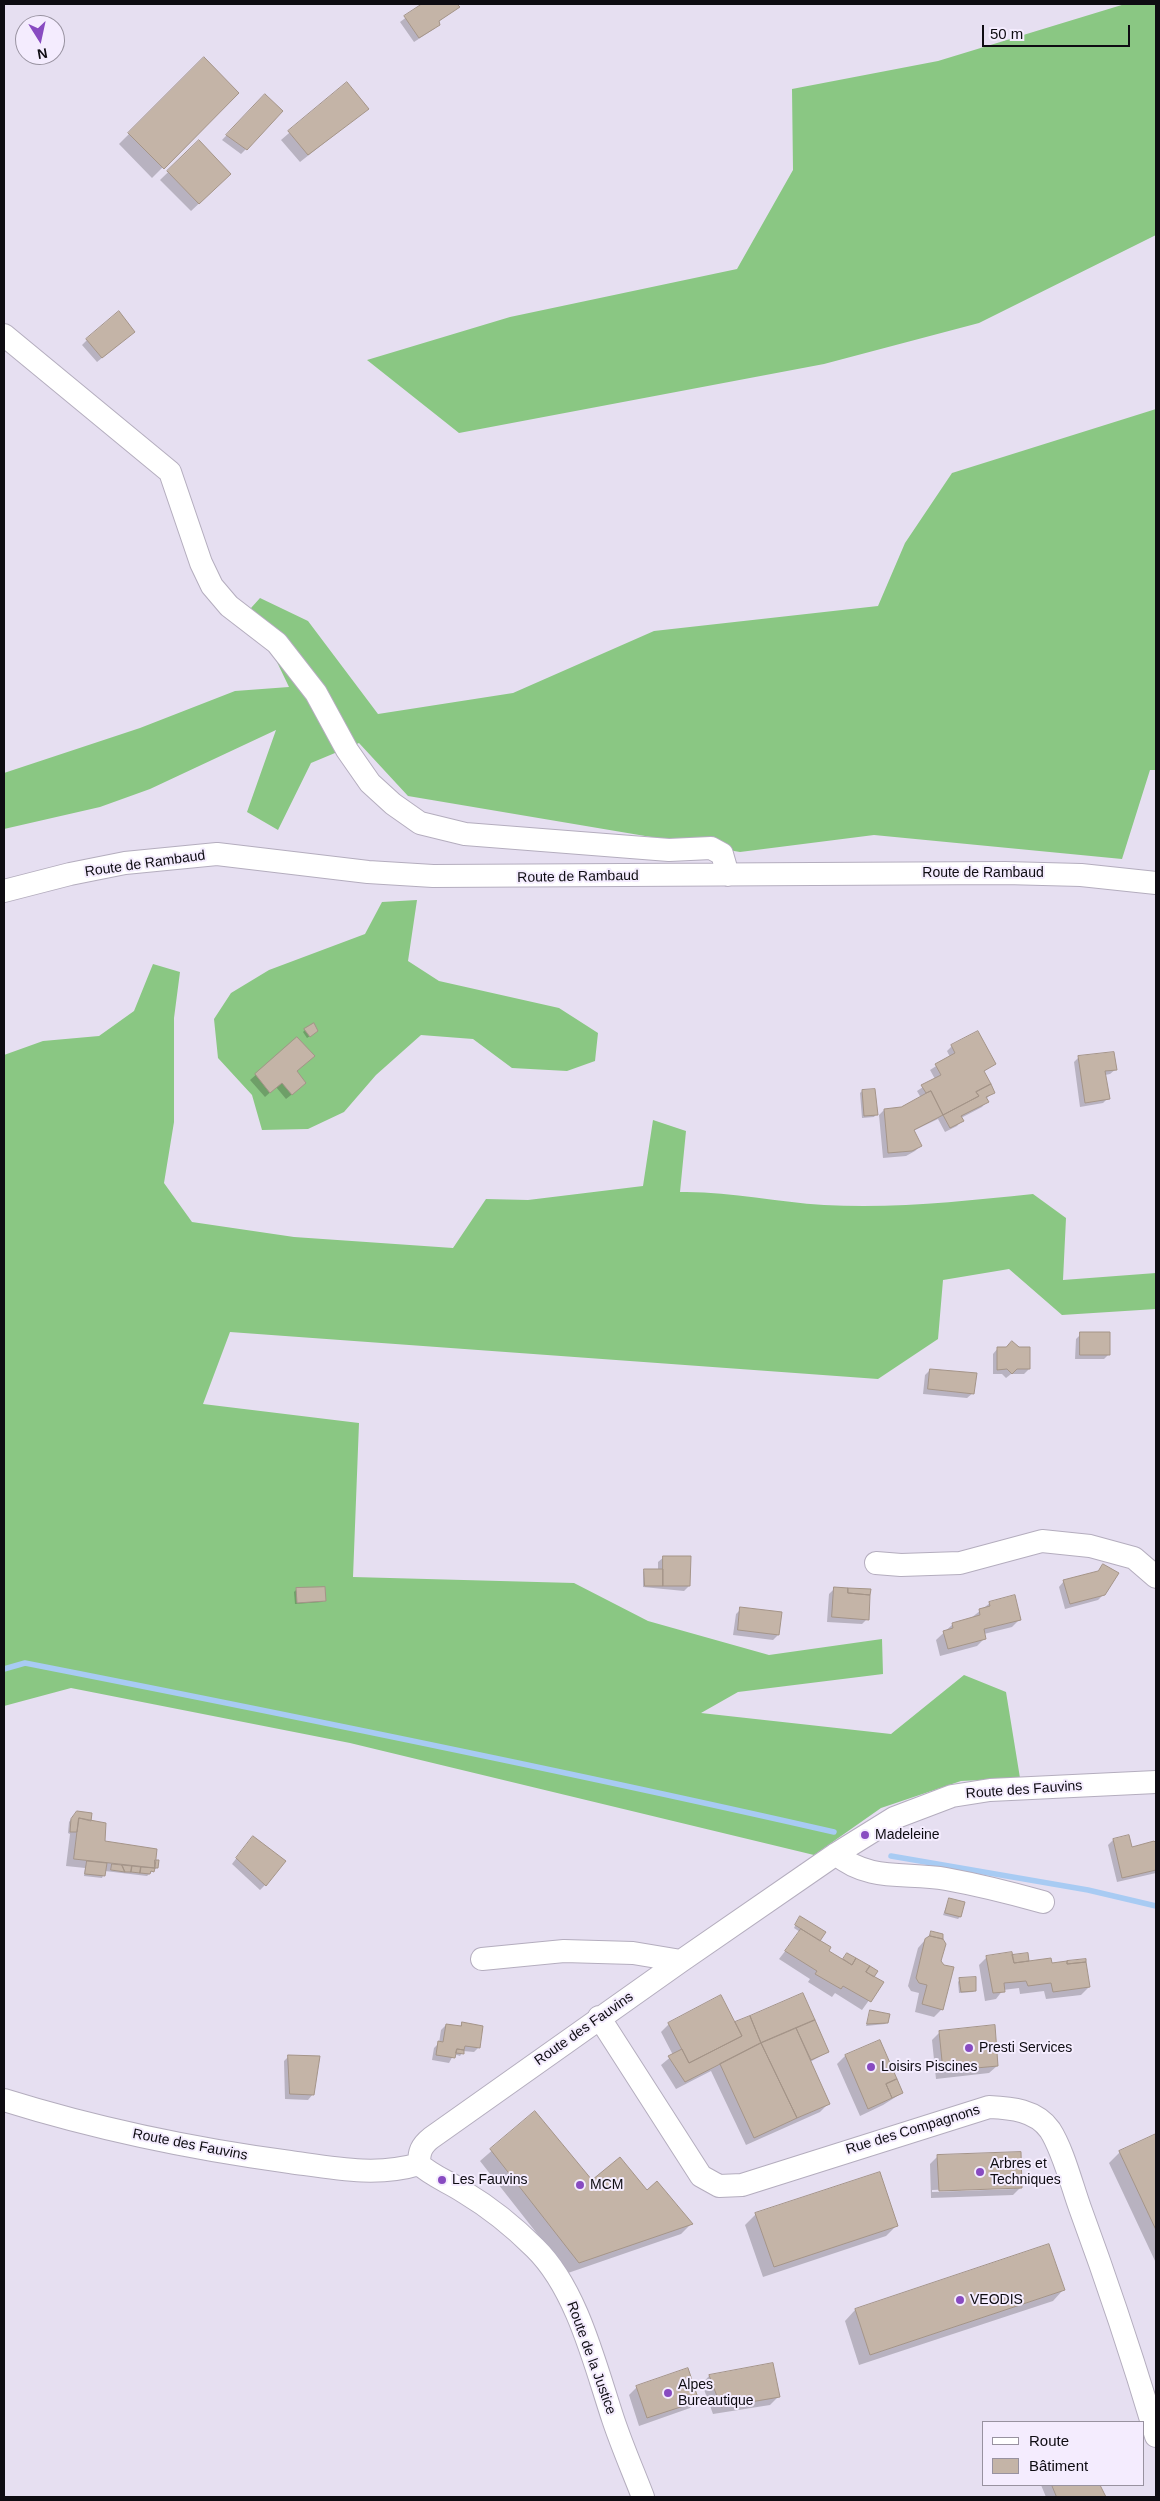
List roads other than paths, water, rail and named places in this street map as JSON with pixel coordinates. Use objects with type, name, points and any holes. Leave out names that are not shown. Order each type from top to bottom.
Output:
[{"type":"street","points":[[4,335],[170,472],[201,563],[212,586],[229,606],[277,643],[316,693],[347,750],[370,782],[392,804],[420,823],[465,834],[669,850],[711,848],[722,854],[728,875]]},
{"type":"street","name":"Route de Rambaud","points":[[4,891],[70,874],[125,864],[217,854],[368,872],[433,876],[1014,873],[1081,875],[1156,883]]},
{"type":"street","points":[[876,1563],[901,1565],[960,1563],[1042,1541],[1090,1546],[1134,1558],[1156,1577]]},
{"type":"street","name":"Route des Fauvins","points":[[4,2100],[74,2122],[226,2154],[349,2170],[388,2171],[419,2164],[419,2154],[422,2145],[426,2141],[600,2017],[836,1854],[894,1818],[952,1796],[990,1790],[1156,1782]]},
{"type":"street","points":[[836,1854],[848,1864],[865,1872],[944,1879],[1043,1902]]},
{"type":"street","points":[[482,1959],[564,1951],[633,1953],[681,1961]]},
{"type":"street","name":"Rue des Compagnons","points":[[600,2017],[702,2176],[719,2186],[742,2184],[989,2107],[1019,2108],[1032,2115],[1050,2130],[1065,2167],[1116,2306],[1156,2436]]},
{"type":"street","name":"Route de la Justice","points":[[419,2164],[428,2173],[464,2192],[509,2225],[537,2250],[559,2279],[588,2343],[617,2431],[643,2497]]},
{"type":"waterway","points":[[4,1669],[25,1663],[430,1744],[834,1832]]},
{"type":"waterway","points":[[891,1856],[1088,1890],[1156,1906]]},
{"type":"place","name":"Madeleine","points":[[865,1835]]},
{"type":"place","name":"Presti Services","points":[[969,2048]]},
{"type":"place","name":"Loisirs Piscines","points":[[871,2067]]},
{"type":"place","name":"Arbres et Techniques","points":[[980,2172]]},
{"type":"place","name":"Les Fauvins","points":[[442,2180]]},
{"type":"place","name":"MCM","points":[[580,2185]]},
{"type":"place","name":"VEODIS","points":[[960,2300]]},
{"type":"place","name":"Alpes Bureautique","points":[[668,2393]]}]
